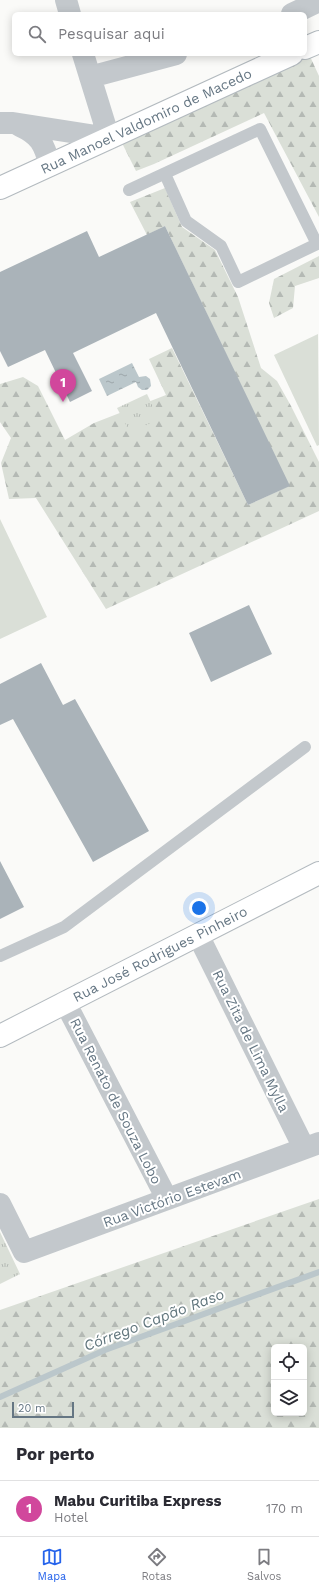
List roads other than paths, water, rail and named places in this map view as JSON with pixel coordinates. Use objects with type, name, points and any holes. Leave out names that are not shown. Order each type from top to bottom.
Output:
[{"type":"main road","points":[[307,47],[319,42]]},
{"type":"main road","name":"Rua Manoel Valdomiro de Macedo","points":[[0,188],[288,56]]},
{"type":"main road","name":"Rua José Rodrigues Pinheiro","points":[[0,1036],[319,873]]},
{"type":"street","points":[[66,0],[69,12]]},
{"type":"street","points":[[296,12],[319,1]]},
{"type":"street","points":[[6,123],[109,138],[84,56]]},
{"type":"street","points":[[90,77],[169,56]]},
{"type":"street","points":[[6,123],[36,136],[42,143],[50,165]]},
{"type":"street","name":"Rua Zita de Lima Mylla","points":[[198,935],[311,1146]]},
{"type":"street","name":"Rua Renato de Souza Lobo","points":[[65,1002],[167,1199]]},
{"type":"street","name":"Rua Victório Estevam","points":[[0,1204],[24,1252],[311,1146]]},
{"type":"lane","points":[[129,190],[260,129],[317,244],[238,282],[221,246],[186,222],[165,174]]},
{"type":"lane","points":[[0,956],[64,927],[306,747]]},
{"type":"water","points":[[132,363],[139,377],[146,376],[150,379],[151,386],[147,390],[142,390],[138,387],[136,382],[107,396],[99,379]]},
{"type":"waterway","name":"Córrego Capão Raso","points":[[0,1397],[105,1350],[319,1272]]},
{"type":"place","name":"Mabu Curitiba Express","points":[[63,402]]}]
